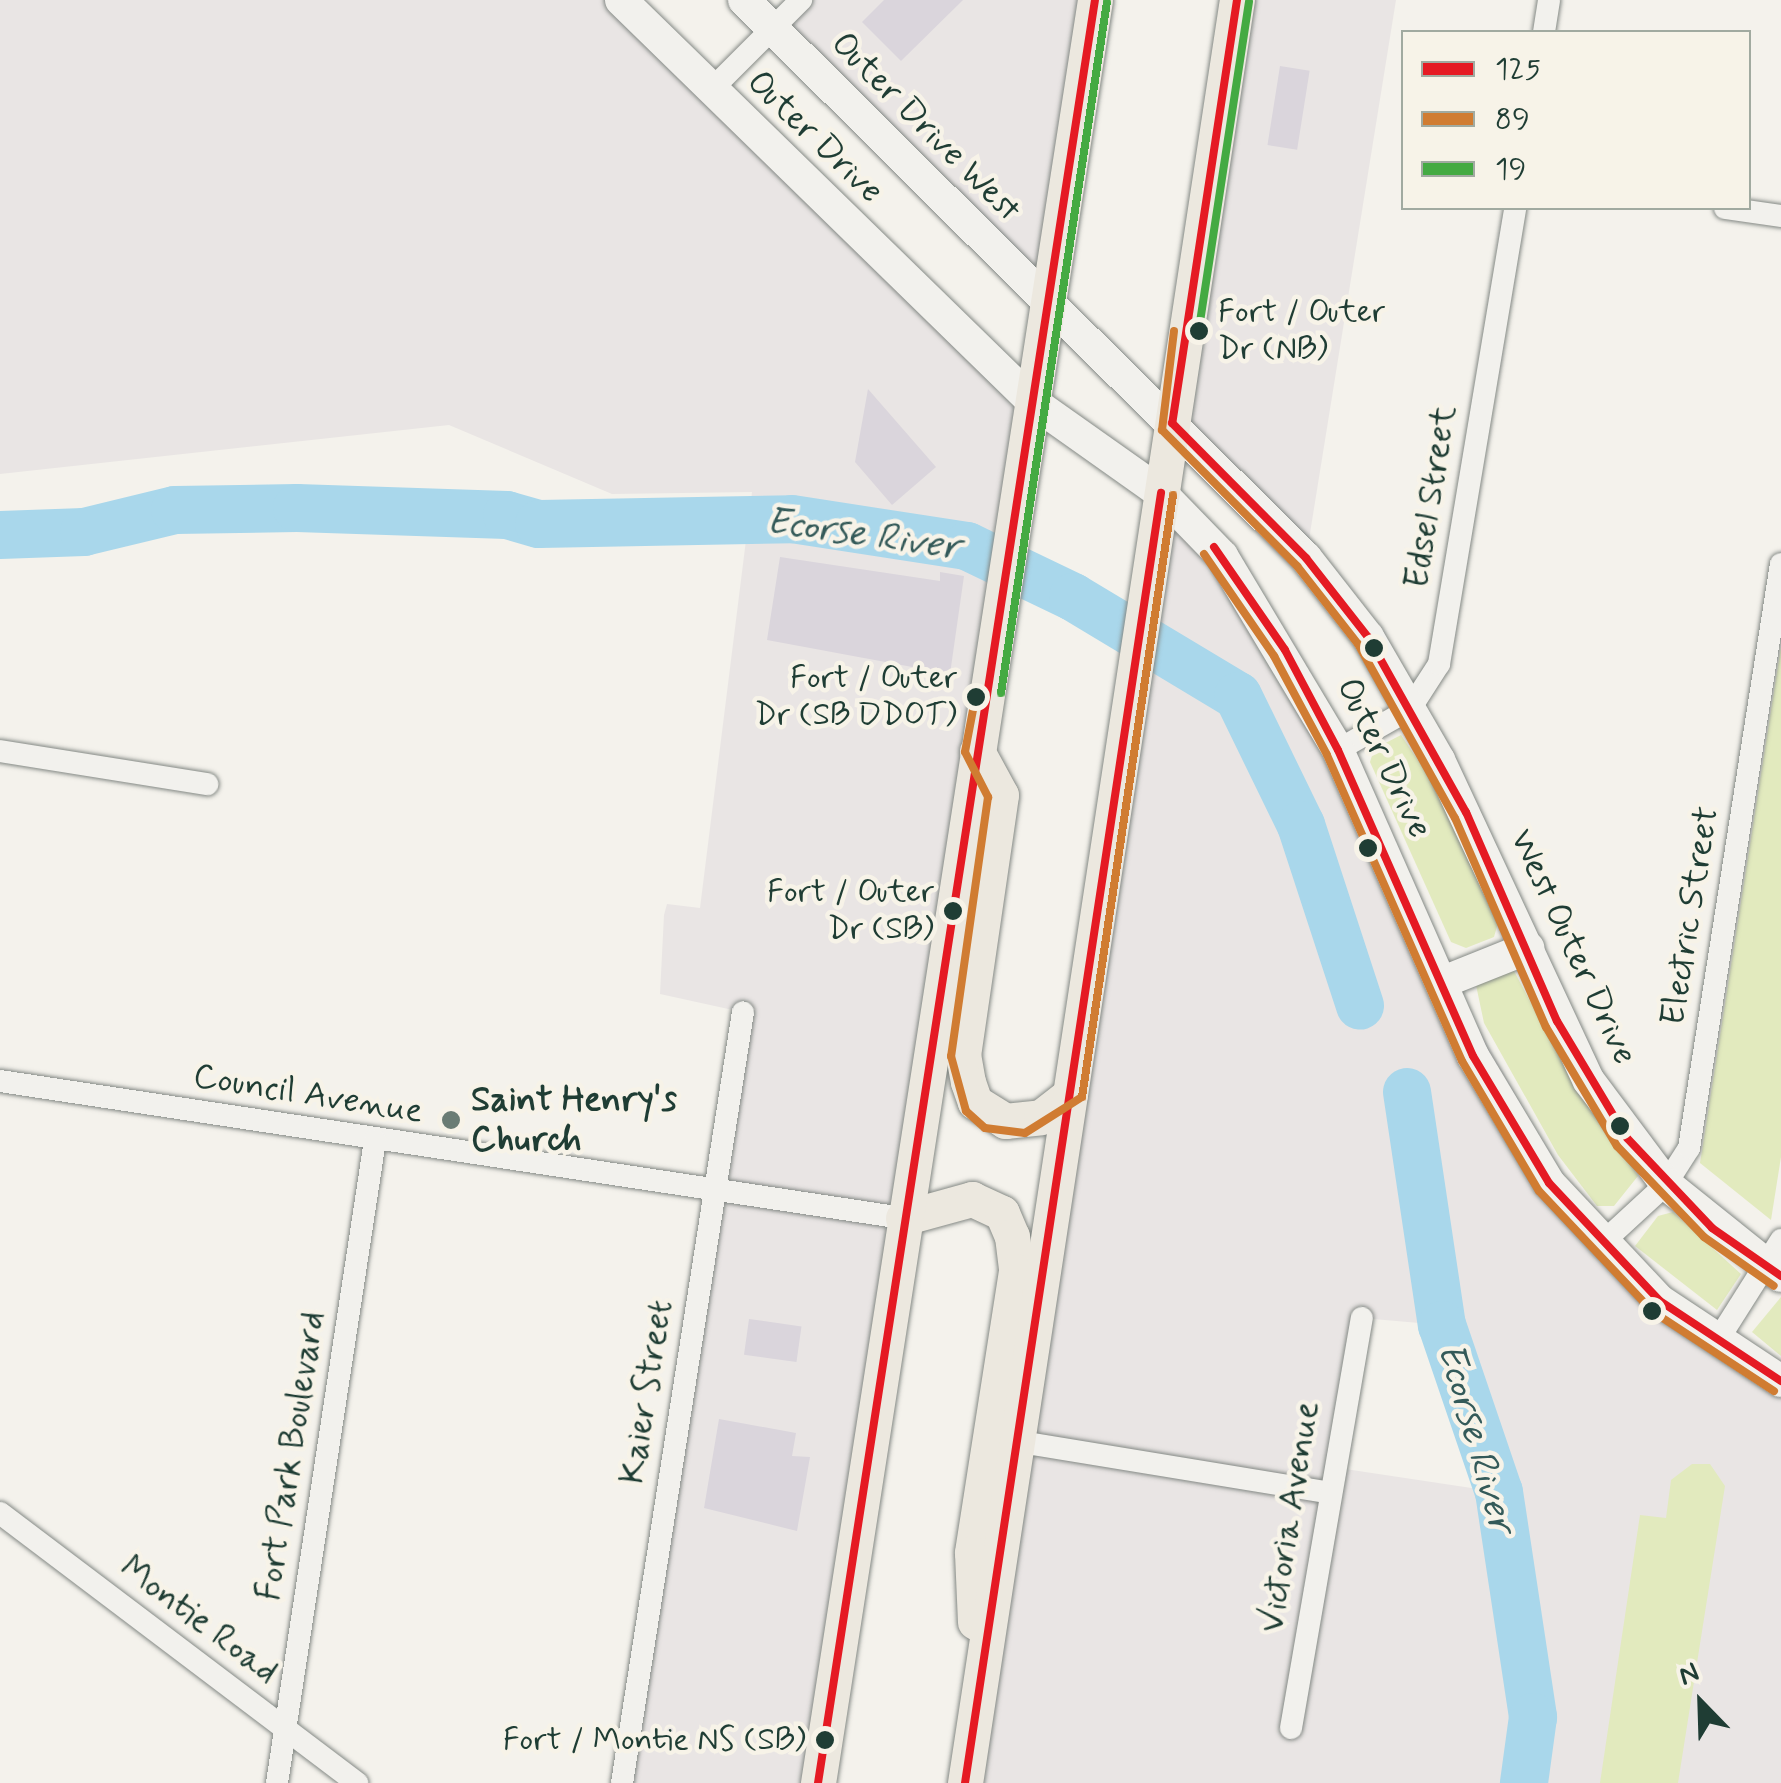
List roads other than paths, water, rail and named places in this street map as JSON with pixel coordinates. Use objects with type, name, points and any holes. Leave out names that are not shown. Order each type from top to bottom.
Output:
[{"type":"main road","name":"Outer Drive","points":[[621,0],[1034,403],[1161,493],[1222,556],[1338,750],[1508,1122],[1600,1244]]},
{"type":"main road","name":"Outer Drive West","points":[[744,0],[1046,306],[1172,423],[1306,558],[1410,709]]},
{"type":"main road","points":[[818,1783],[977,751],[1016,536],[1046,306],[1094,0]]},
{"type":"main road","points":[[965,1783],[1236,0]]},
{"type":"main road","name":"West Outer Drive","points":[[1410,709],[1589,1082],[1666,1184],[1777,1262]]},
{"type":"main road","points":[[977,751],[1000,795],[963,1054],[968,1082],[975,1102],[1005,1121],[1042,1117],[1070,1094]]},
{"type":"main road","points":[[1443,982],[1528,948]]},
{"type":"main road","points":[[903,1218],[972,1199],[1002,1213],[1012,1236],[1016,1271],[972,1554],[984,1657]]},
{"type":"main road","points":[[1600,1244],[1716,1343],[1781,1381]]},
{"type":"street","points":[[710,91],[801,0]]},
{"type":"street","points":[[1544,30],[1549,0]]},
{"type":"street","name":"Edsel Street","points":[[1338,750],[1410,709],[1439,664],[1515,210]]},
{"type":"street","points":[[1739,210],[1781,216]]},
{"type":"street","name":"Electric Street","points":[[1600,1244],[1666,1184],[1689,1148],[1781,564]]},
{"type":"street","points":[[0,751],[207,784]]},
{"type":"street","name":"Kaier Street","points":[[622,1783],[743,1012]]},
{"type":"street","name":"Council Avenue","points":[[0,1081],[903,1218]]},
{"type":"street","name":"Fort Park Boulevard","points":[[278,1783],[375,1140]]},
{"type":"street","points":[[1716,1343],[1777,1262]]},
{"type":"street","name":"Victoria Avenue","points":[[1292,1728],[1328,1492],[1362,1318]]},
{"type":"street","points":[[1014,1441],[1328,1492]]},
{"type":"street","name":"Montie Road","points":[[0,1513],[357,1783]]},
{"type":"waterway","name":"Ecorse River","points":[[0,535],[84,532],[175,510],[297,508],[507,515],[539,524],[792,519],[967,546],[1073,597],[1238,696],[1301,825],[1360,1006]]},
{"type":"waterway","name":"Ecorse River","points":[[1407,1092],[1442,1325],[1499,1492],[1533,1717],[1524,1783]]},
{"type":"place","name":"Fort / Outer Dr (NB)","points":[[1199,331]]},
{"type":"place","name":"Fort / Outer Dr (SB DDOT)","points":[[976,697]]},
{"type":"place","name":"Fort / Outer Dr (SB)","points":[[953,911]]},
{"type":"place","name":"Saint Henry's Church","points":[[451,1120]]},
{"type":"place","name":"Fort / Montie NS (SB)","points":[[825,1740]]}]
